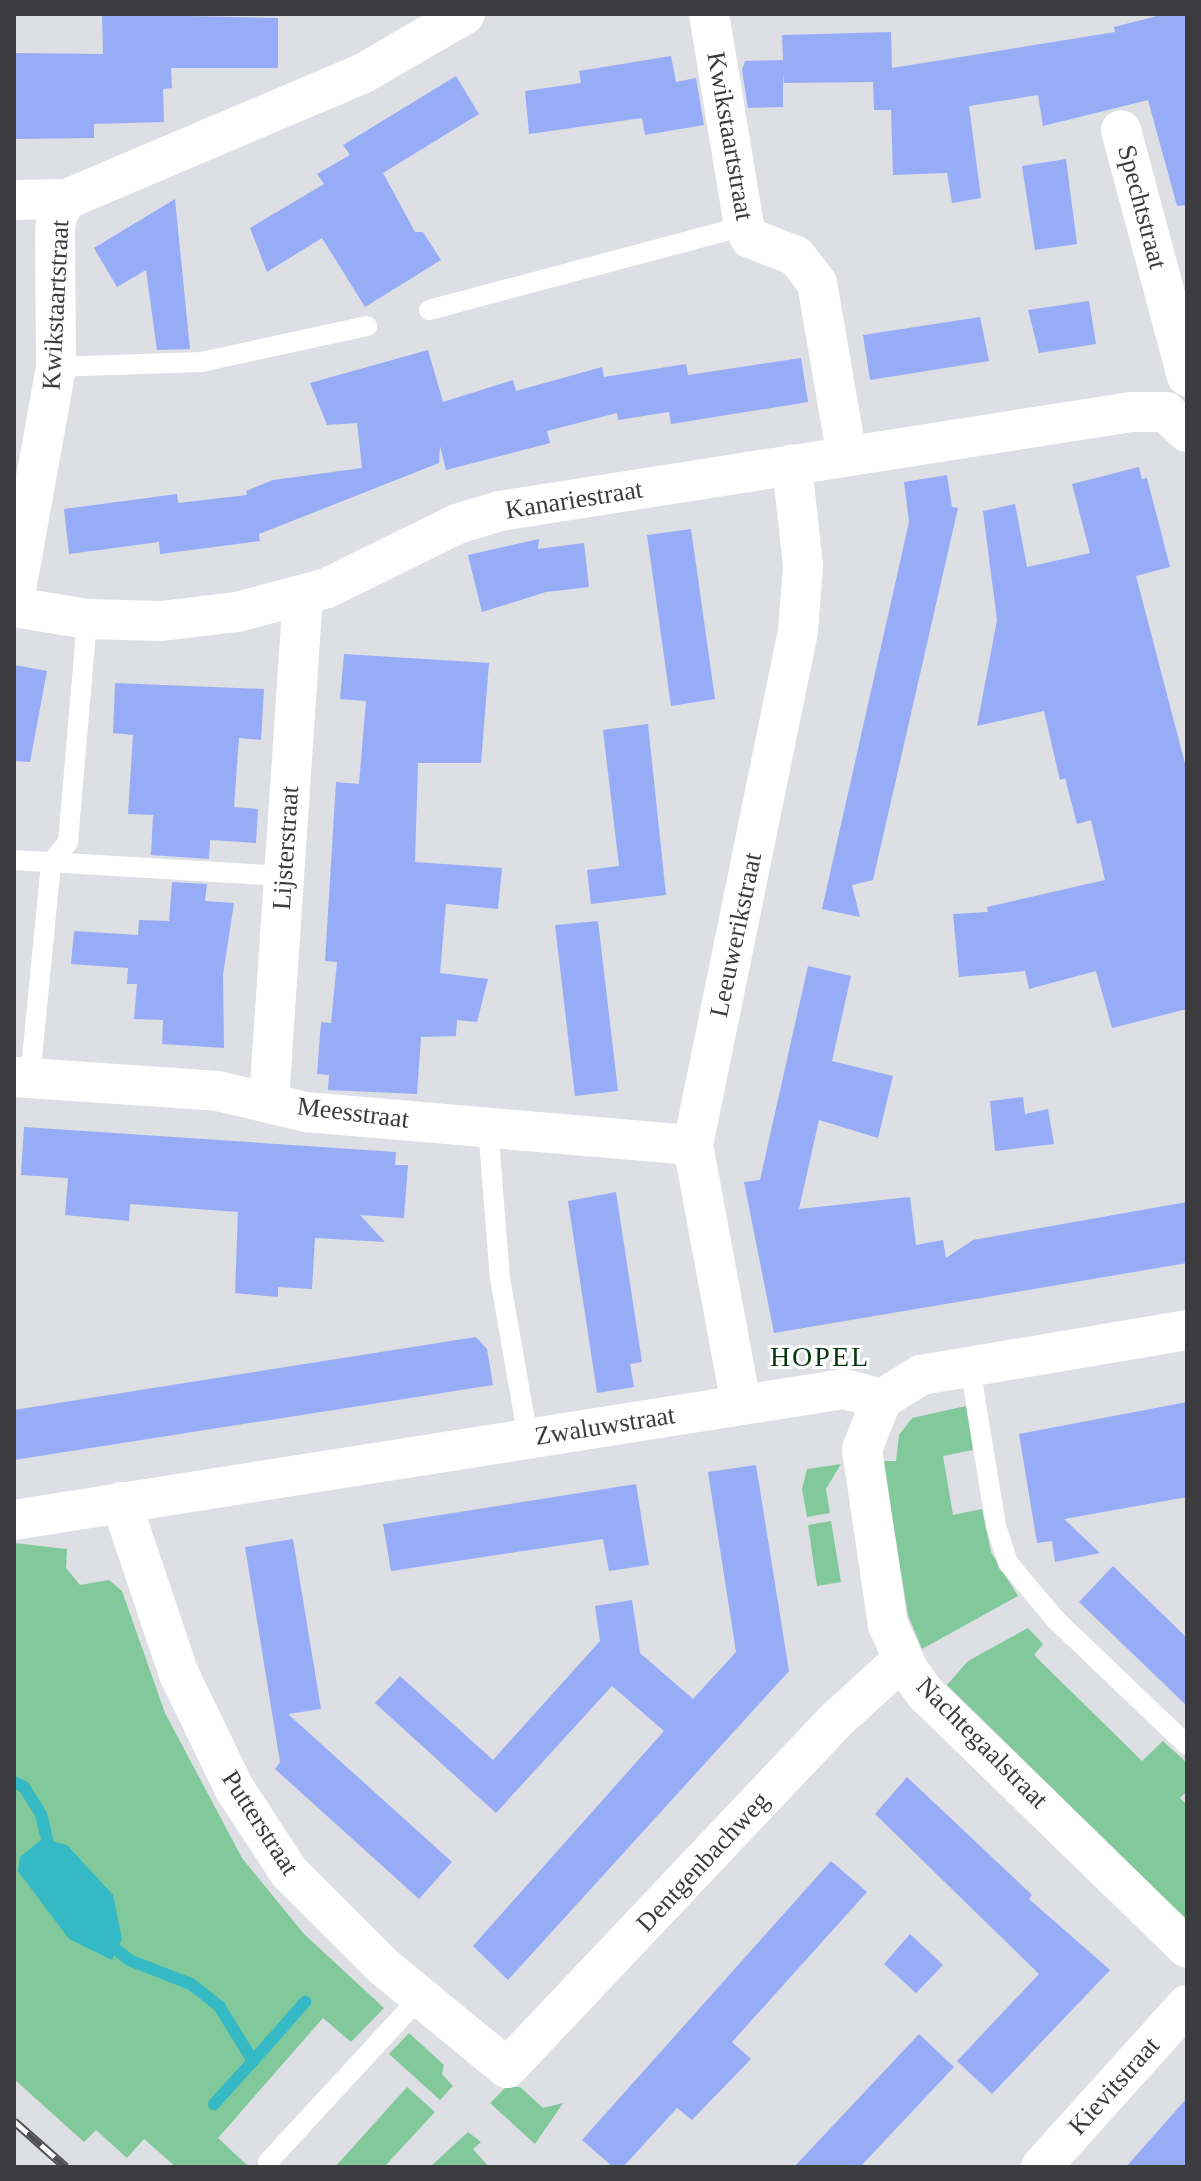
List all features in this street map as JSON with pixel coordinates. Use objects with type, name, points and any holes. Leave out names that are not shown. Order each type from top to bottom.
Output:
[{"type":"street","name":"Kwikstaartstraat","points":[[14,200],[67,199],[362,74],[465,14]]},
{"type":"street","name":"Kwikstaartstraat","points":[[709,14],[744,226],[750,238],[796,256],[817,283],[847,456]]},
{"type":"street","name":"Spechtstraat","points":[[1121,130],[1187,376]]},
{"type":"street","name":"Kwikstaartstraat","points":[[14,604],[56,367],[55,231],[57,215],[67,199]]},
{"type":"street","name":"Kanariestraat","points":[[14,604],[87,619],[161,621],[237,612],[303,595],[476,517],[847,456],[1176,418]]},
{"type":"street","name":"Leeuwerikstraat","points":[[741,1404],[693,1145],[798,631],[803,566],[792,465]]},
{"type":"street","name":"Lijsterstraat","points":[[269,1100],[303,595]]},
{"type":"street","name":"Meesstraat","points":[[22,1078],[218,1091],[269,1100],[306,1112],[693,1145]]},
{"type":"street","points":[[882,1399],[921,1375],[1187,1330]]},
{"type":"street","name":"Zwaluwstraat","points":[[14,1520],[844,1389],[882,1399]]},
{"type":"street","name":"Nachtegaalstraat","points":[[882,1399],[865,1432],[863,1467],[888,1625],[902,1660],[926,1694],[1187,1948]]},
{"type":"street","name":"Putterstraat","points":[[121,1502],[179,1674],[234,1788],[289,1872],[384,1967],[507,2068]]},
{"type":"street","name":"Dentgenbachweg","points":[[507,2068],[834,1722],[902,1660]]},
{"type":"street","name":"Kievitstraat","points":[[1041,2167],[1187,2005]]},
{"type":"lane","points":[[429,310],[744,226]]},
{"type":"lane","points":[[56,367],[201,362],[367,326]]},
{"type":"lane","points":[[22,1078],[51,863],[68,842],[87,619]]},
{"type":"lane","points":[[14,860],[284,876]]},
{"type":"lane","points":[[488,1127],[500,1278],[528,1438]]},
{"type":"lane","points":[[970,1367],[996,1526],[1008,1563],[1056,1620],[1187,1745]]},
{"type":"lane","points":[[268,2162],[421,1996]]},
{"type":"green space","points":[[966,1406],[973,1450],[943,1456],[953,1515],[982,1509],[991,1552],[1018,1596],[922,1649],[908,1615],[883,1461],[896,1461],[899,1435],[912,1418]]},
{"type":"green space","points":[[841,1464],[826,1489],[830,1513],[807,1517],[802,1489],[807,1469]]},
{"type":"green space","points":[[831,1521],[841,1582],[817,1586],[808,1525]]},
{"type":"green space","points":[[14,1543],[67,1549],[66,1568],[80,1585],[109,1580],[122,1591],[165,1713],[242,1858],[304,1934],[384,2008],[351,2042],[323,2018],[218,2138],[249,2167],[176,2167],[144,2139],[127,2158],[96,2130],[84,2142],[14,2079]]},
{"type":"green space","points":[[1028,1628],[1043,1644],[1034,1655],[1142,1761],[1163,1741],[1187,1763],[1187,1791],[1180,1798],[1187,1805],[1187,1920],[947,1685],[968,1661]]},
{"type":"green space","points":[[409,2033],[444,2065],[442,2074],[453,2086],[440,2100],[389,2054]]},
{"type":"green space","points":[[407,2087],[435,2112],[384,2167],[335,2167]]},
{"type":"green space","points":[[506,2087],[520,2087],[543,2108],[563,2103],[535,2144],[490,2103]]},
{"type":"green space","points":[[468,2132],[481,2142],[473,2149],[489,2167],[430,2167]]},
{"type":"water","points":[[42,1839],[67,1845],[113,1895],[122,1939],[112,1960],[69,1939],[18,1871],[20,1857]]},
{"type":"building","points":[[102,14],[278,18],[278,68],[171,68],[172,88],[163,89],[164,122],[94,124],[94,138],[14,139],[14,53],[103,54]]},
{"type":"building","points":[[1165,14],[1187,14],[1187,205],[1177,206],[1148,100],[1043,126],[1038,95],[969,106],[981,198],[952,203],[947,173],[893,175],[891,110],[874,110],[873,82],[784,83],[783,75],[783,107],[748,108],[742,70],[745,61],[783,60],[782,35],[891,32],[892,68],[1115,32],[1114,27]]},
{"type":"building","points":[[671,56],[676,82],[696,78],[704,125],[645,135],[642,118],[529,134],[525,91],[581,83],[579,71]]},
{"type":"building","points":[[456,76],[479,114],[383,173],[415,232],[423,232],[441,260],[365,307],[322,238],[267,272],[250,228],[324,184],[317,174],[350,155],[343,145]]},
{"type":"building","points":[[1066,159],[1077,244],[1035,250],[1022,166]]},
{"type":"building","points":[[175,199],[190,349],[157,350],[146,270],[117,287],[94,248]]},
{"type":"building","points":[[1089,301],[1096,344],[1039,353],[1028,310]]},
{"type":"building","points":[[980,317],[989,361],[870,380],[863,335]]},
{"type":"building","points":[[428,350],[443,402],[513,380],[516,391],[602,367],[604,377],[686,364],[688,375],[801,358],[808,402],[671,424],[669,412],[618,420],[617,413],[547,431],[550,443],[446,470],[440,446],[439,463],[259,534],[260,541],[160,554],[159,542],[69,554],[64,509],[177,494],[178,503],[247,495],[246,491],[273,480],[362,468],[357,423],[327,425],[310,383]]},
{"type":"building","points":[[1139,467],[1142,479],[1147,478],[1170,567],[1136,576],[1187,771],[1187,1009],[1112,1028],[1096,971],[1029,989],[1025,971],[959,977],[953,914],[988,912],[987,907],[1105,880],[1091,820],[1077,824],[1065,778],[1060,780],[1044,711],[977,726],[997,620],[983,511],[1015,504],[1027,567],[1090,553],[1072,484]]},
{"type":"building","points":[[947,475],[952,507],[958,508],[873,880],[852,885],[860,917],[822,909],[909,522],[904,482]]},
{"type":"building","points":[[691,529],[715,699],[671,706],[647,535]]},
{"type":"building","points":[[539,539],[538,549],[584,543],[589,587],[546,592],[482,612],[468,555]]},
{"type":"building","points":[[344,654],[489,663],[481,763],[418,763],[415,862],[502,868],[498,909],[446,904],[440,973],[488,979],[477,1022],[457,1020],[456,1036],[421,1037],[417,1094],[328,1090],[329,1075],[317,1074],[321,1022],[331,1023],[337,962],[325,961],[336,782],[359,784],[366,701],[340,699]]},
{"type":"building","points":[[14,665],[47,671],[30,762],[14,761]]},
{"type":"building","points":[[115,683],[264,689],[261,740],[239,738],[234,807],[258,809],[256,843],[210,840],[209,859],[151,855],[153,815],[128,814],[133,735],[113,733]]},
{"type":"building","points":[[648,724],[666,895],[591,904],[587,870],[619,866],[603,730]]},
{"type":"building","points":[[172,882],[207,884],[205,901],[234,903],[223,975],[224,1048],[162,1044],[163,1020],[134,1019],[137,984],[127,984],[128,968],[71,964],[74,931],[138,935],[139,920],[169,921]]},
{"type":"building","points":[[598,921],[618,1091],[575,1096],[555,925]]},
{"type":"building","points":[[808,966],[851,976],[832,1061],[893,1076],[878,1138],[819,1120],[799,1209],[910,1197],[916,1245],[943,1240],[946,1258],[973,1240],[1187,1202],[1187,1263],[774,1333],[744,1182],[760,1180]]},
{"type":"building","points":[[1023,1097],[1025,1114],[1048,1109],[1054,1144],[995,1151],[990,1101]]},
{"type":"building","points":[[24,1127],[396,1152],[395,1165],[408,1165],[404,1218],[360,1215],[385,1242],[315,1238],[312,1289],[278,1287],[278,1297],[235,1293],[238,1212],[130,1204],[129,1221],[65,1215],[68,1178],[21,1175]]},
{"type":"building","points":[[616,1192],[642,1362],[630,1364],[634,1387],[597,1393],[568,1201]]},
{"type":"building","points":[[476,1337],[487,1349],[493,1385],[14,1460],[14,1410]]},
{"type":"building","points":[[1187,1402],[1187,1497],[1064,1519],[1100,1553],[1055,1562],[1052,1541],[1037,1543],[1019,1434]]},
{"type":"building","points":[[756,1465],[789,1671],[508,1980],[473,1946],[664,1731],[612,1686],[496,1813],[375,1703],[400,1676],[493,1760],[600,1641],[595,1606],[632,1600],[640,1653],[693,1699],[736,1652],[708,1472]]},
{"type":"building","points":[[636,1484],[649,1565],[609,1571],[603,1539],[391,1571],[383,1524]]},
{"type":"building","points":[[293,1539],[321,1709],[288,1714],[452,1862],[419,1899],[275,1769],[280,1762],[245,1547]]},
{"type":"building","points":[[1113,1566],[1187,1638],[1187,1706],[1079,1602]]},
{"type":"building","points":[[907,1777],[1032,1895],[1029,1899],[1110,1970],[992,2094],[957,2061],[1039,1974],[875,1814]]},
{"type":"building","points":[[831,1861],[867,1892],[732,2042],[751,2059],[692,2120],[677,2108],[623,2167],[613,2167],[582,2140]]},
{"type":"building","points":[[910,1934],[943,1965],[916,1993],[884,1964]]},
{"type":"building","points":[[919,2034],[954,2067],[860,2167],[794,2167]]},
{"type":"building","points":[[1187,2098],[1187,2167],[1126,2167]]},
{"type":"waterway","points":[[14,1782],[24,1787],[41,1814],[51,1856]]},
{"type":"waterway","points":[[105,1941],[129,1960],[191,1984],[219,2006],[253,2061],[305,2002]]},
{"type":"waterway","points":[[214,2104],[253,2061]]},
{"type":"railway","points":[[14,2121],[66,2167]]},
{"type":"district","name":"HOPEL","points":[[820,1357]]}]
